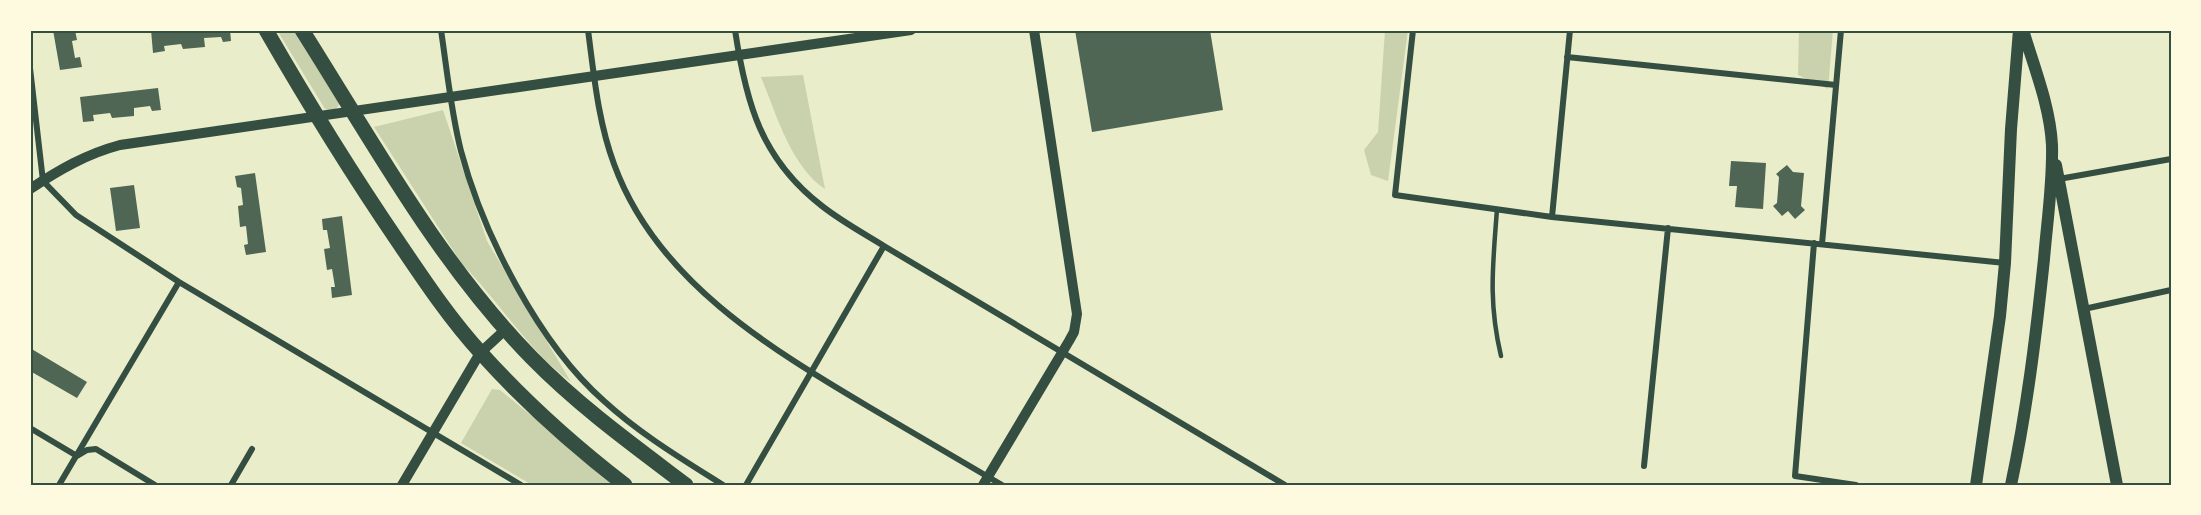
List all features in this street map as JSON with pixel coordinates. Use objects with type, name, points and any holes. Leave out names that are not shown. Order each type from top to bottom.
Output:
[{"type":"main road","points":[[266,30],[317,117],[420,274],[480,353],[549,423],[579,450],[625,485]]},
{"type":"main road","points":[[302,30],[439,245],[506,329],[532,358],[597,418],[686,485]]},
{"type":"main road","points":[[2021,30],[2037,76],[2048,121],[2117,485]]},
{"type":"main road","points":[[1976,485],[1994,367],[2005,263],[2011,129],[2021,30]]},
{"type":"main road","points":[[2011,485],[2032,366],[2046,231],[2052,144]]},
{"type":"street","points":[[441,30],[450,97],[463,159],[491,236],[550,339],[567,363],[603,401],[656,442],[723,485]]},
{"type":"street","points":[[588,30],[601,116],[614,165],[625,189],[654,236],[681,270],[718,308],[811,373],[986,481],[1002,485]]},
{"type":"street","points":[[735,30],[743,80],[754,116],[780,163],[822,207],[1285,485]]},
{"type":"street","points":[[30,189],[86,156],[120,146],[883,32],[910,30]]},
{"type":"street","points":[[986,481],[1074,332],[1077,314],[1034,30]]},
{"type":"street","points":[[1413,30],[1395,195],[1551,217],[2005,263]]},
{"type":"street","points":[[1551,217],[1570,30]]},
{"type":"street","points":[[1822,244],[1841,30]]},
{"type":"street","points":[[1568,57],[1836,85]]},
{"type":"street","points":[[30,68],[43,181],[76,215],[180,282],[521,485]]},
{"type":"street","points":[[2058,179],[2171,159]]},
{"type":"street","points":[[1644,466],[1668,228]]},
{"type":"street","points":[[1814,243],[1795,476],[1856,485]]},
{"type":"street","points":[[746,485],[884,246]]},
{"type":"street","points":[[59,485],[180,282]]},
{"type":"street","points":[[2083,309],[2171,290]]},
{"type":"street","points":[[402,485],[480,353],[506,329]]},
{"type":"street","points":[[30,428],[77,456]]},
{"type":"street","points":[[77,456],[87,450],[96,449],[155,485]]},
{"type":"street","points":[[231,485],[252,449]]},
{"type":"lane","points":[[1497,209],[1491,284],[1493,317],[1501,356]]},
{"type":"green space","points":[[277,30],[295,30],[338,98],[339,105],[334,111],[325,109]]},
{"type":"green space","points":[[1385,30],[1408,30],[1388,181],[1371,175],[1364,150],[1378,132]]},
{"type":"green space","points":[[1799,30],[1833,30],[1828,89],[1798,75]]},
{"type":"green space","points":[[803,75],[825,189],[802,167],[794,153],[779,123],[761,77]]},
{"type":"green space","points":[[443,110],[487,241],[571,382],[555,370],[527,341],[462,264],[374,127]]},
{"type":"green space","points":[[492,389],[500,390],[616,485],[532,485],[461,443]]},
{"type":"building","points":[[53,30],[75,30],[77,40],[72,41],[75,58],[80,57],[82,67],[60,70]]},
{"type":"building","points":[[151,30],[230,30],[231,41],[223,42],[221,37],[204,38],[205,47],[183,49],[181,44],[164,46],[165,51],[153,53]]},
{"type":"building","points":[[1075,30],[1210,30],[1223,110],[1092,132]]},
{"type":"building","points":[[158,88],[161,110],[152,111],[150,106],[134,108],[134,116],[112,118],[110,113],[93,115],[94,121],[83,122],[80,97]]},
{"type":"building","points":[[1731,161],[1766,163],[1763,209],[1735,207],[1737,186],[1729,186]]},
{"type":"building","points":[[1787,165],[1793,172],[1804,173],[1801,206],[1805,210],[1795,219],[1788,211],[1782,216],[1773,206],[1777,203],[1779,177],[1776,174]]},
{"type":"building","points":[[255,173],[266,252],[246,255],[244,245],[248,244],[246,226],[240,227],[238,206],[243,205],[241,188],[237,187],[235,176]]},
{"type":"building","points":[[134,185],[140,228],[116,231],[110,188]]},
{"type":"building","points":[[342,216],[352,295],[332,298],[331,287],[335,287],[332,269],[327,270],[324,249],[330,248],[327,230],[323,230],[322,219]]},
{"type":"building","points":[[30,348],[87,382],[77,398],[30,371]]}]
